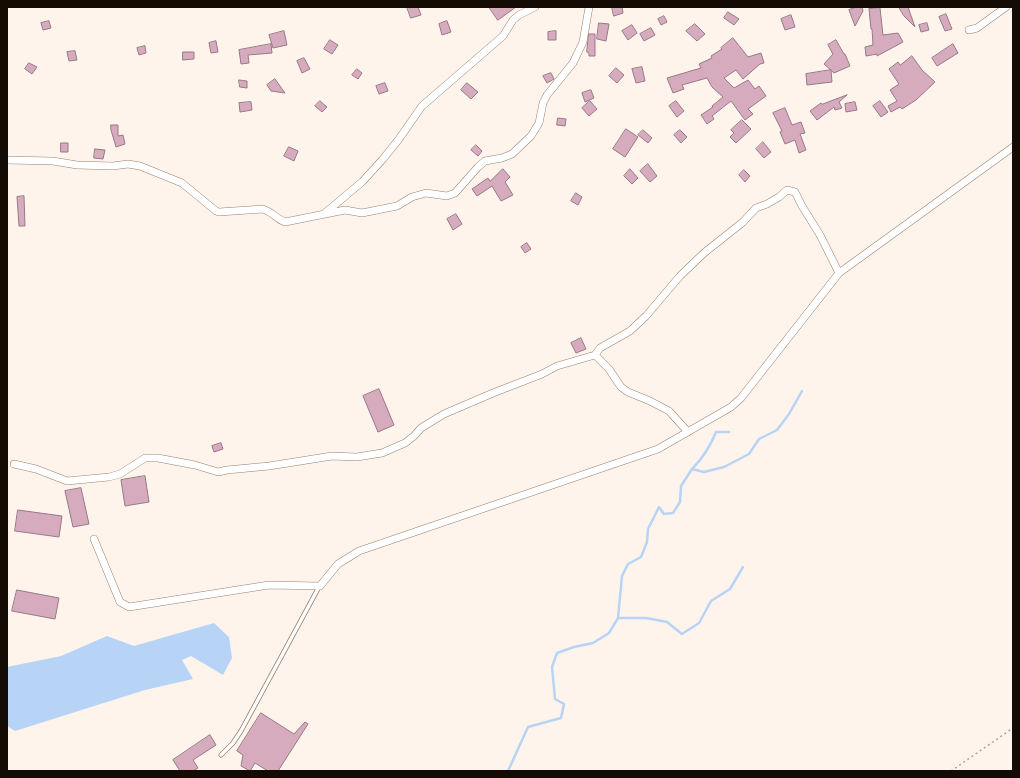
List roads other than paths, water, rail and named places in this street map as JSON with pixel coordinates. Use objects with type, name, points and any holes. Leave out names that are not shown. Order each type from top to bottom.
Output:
[{"type":"street","points":[[325,213],[362,182],[383,159],[400,139],[422,106],[503,36],[513,20],[519,15],[535,7]]},
{"type":"street","points":[[7,160],[53,161],[76,165],[113,166],[128,164],[140,166],[182,183],[216,211],[263,209],[268,210],[279,220],[285,222],[345,210],[362,213],[397,206],[412,197],[426,193],[447,196],[455,193],[485,161],[502,158],[512,154],[521,146],[540,123],[543,103],[546,95],[563,77],[573,63],[583,42],[589,7]]},
{"type":"street","points":[[970,30],[977,28],[1006,7]]},
{"type":"street","points":[[94,539],[120,602],[129,607],[269,585],[320,586],[338,564],[360,551],[658,449],[731,407],[741,398],[839,273],[1013,147]]},
{"type":"street","points":[[14,464],[36,469],[67,481],[109,477],[120,474],[145,458],[158,458],[195,465],[218,472],[332,456],[356,457],[382,453],[405,443],[421,428],[444,414],[542,374],[557,366],[595,355],[600,348],[630,331],[646,316],[680,276],[704,253],[743,222],[756,208],[767,204],[787,190],[795,192],[820,235],[839,273]]},
{"type":"street","points":[[595,355],[609,369],[621,387],[628,392],[650,401],[668,411],[688,432]]},
{"type":"lane","points":[[221,755],[233,743],[241,731],[320,586]]},
{"type":"water","points":[[214,623],[229,637],[232,658],[223,675],[191,656],[182,660],[193,679],[145,690],[15,731],[7,726],[7,667],[61,656],[107,636],[134,646]]},
{"type":"waterway","points":[[508,771],[528,727],[561,718],[564,704],[555,699],[552,667],[557,653],[574,647],[593,643],[609,633],[618,618],[622,576],[628,564],[641,557],[647,542],[648,529],[659,507],[664,514],[673,513],[680,502],[681,486],[692,469],[704,472],[724,467],[749,454],[759,439],[777,430],[789,414],[802,391]]},
{"type":"waterway","points":[[692,469],[706,452],[716,432],[729,432]]},
{"type":"waterway","points":[[618,618],[646,618],[667,622],[682,634],[699,623],[711,601],[730,589],[743,567]]}]
